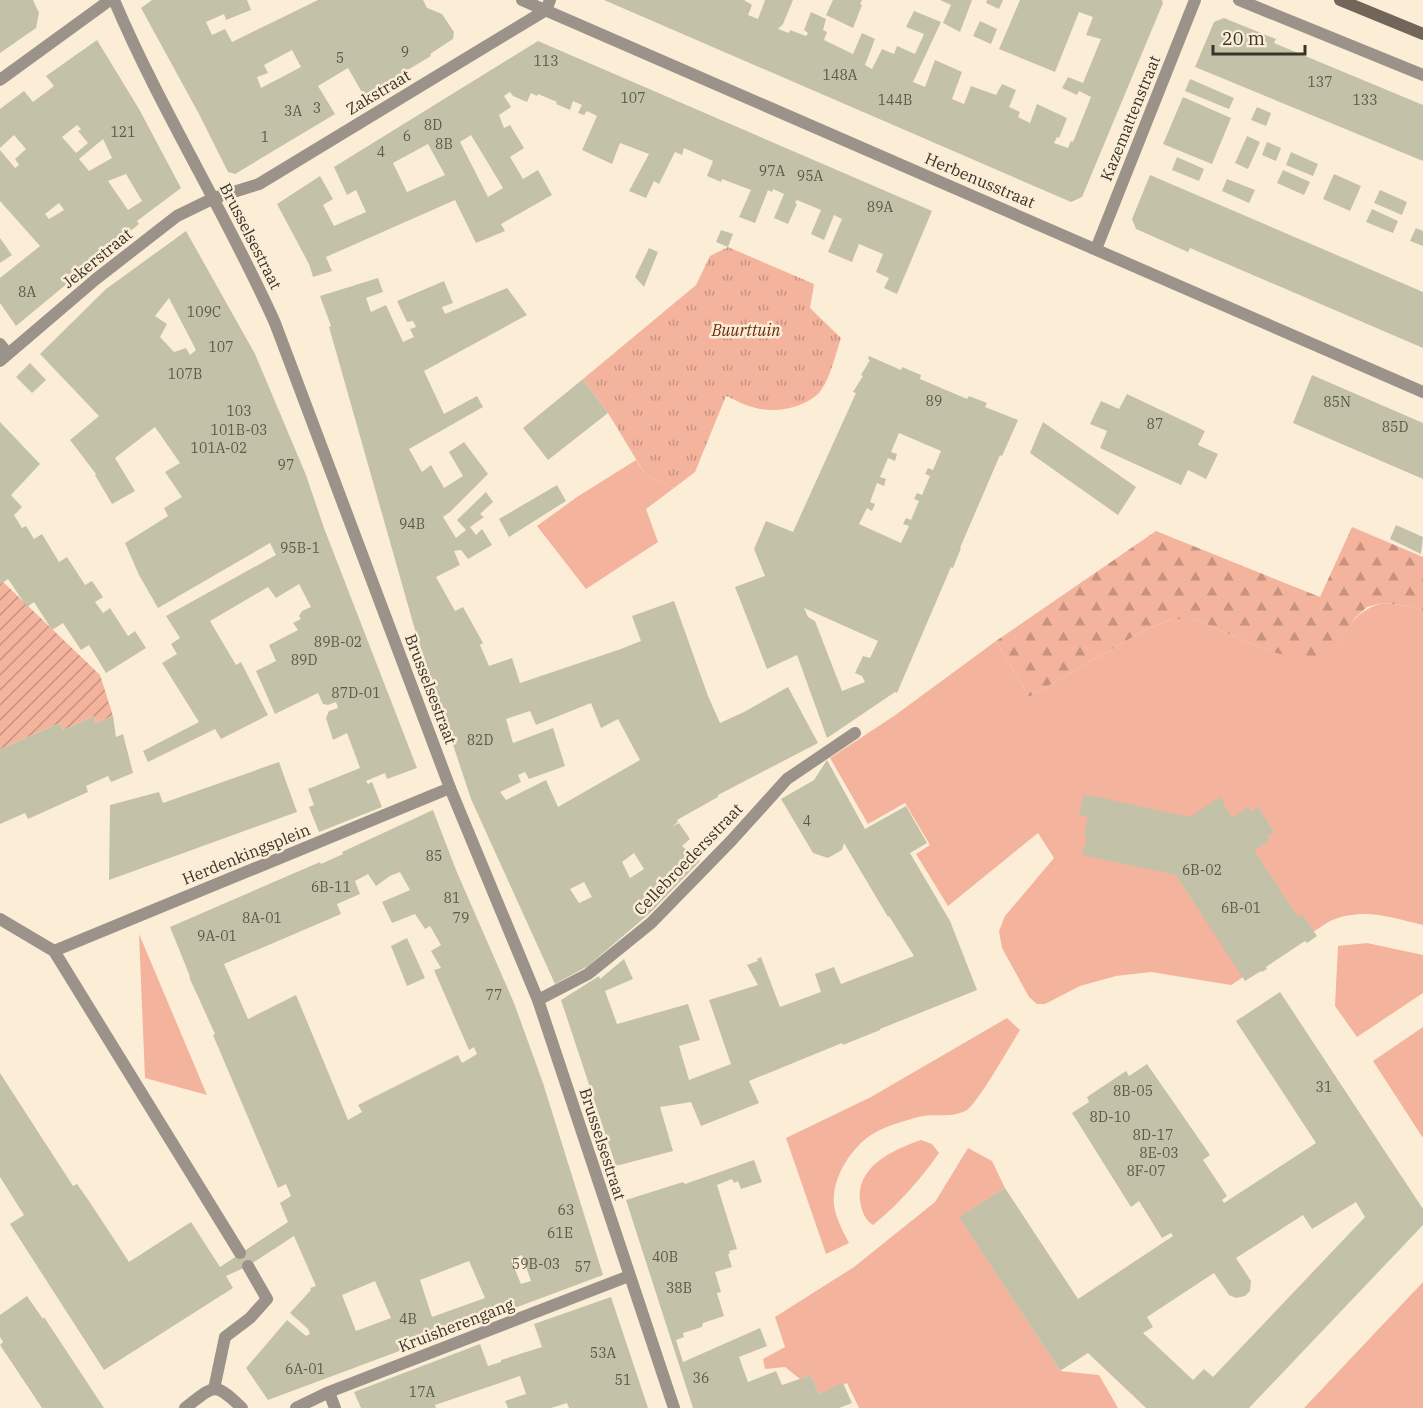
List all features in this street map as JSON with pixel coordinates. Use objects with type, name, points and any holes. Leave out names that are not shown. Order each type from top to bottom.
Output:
[{"type":"main road","points":[[1340,0],[1423,34]]},
{"type":"street","points":[[0,80],[112,0]]},
{"type":"street","name":"Brusselsestraat","points":[[112,0],[140,59],[250,268],[275,323],[450,788],[538,1000],[674,1408]]},
{"type":"street","name":"Herbenusstraat","points":[[522,0],[548,5],[1423,392]]},
{"type":"street","name":"Kazemattenstraat","points":[[1096,249],[1195,0]]},
{"type":"street","points":[[1239,0],[1423,75]]},
{"type":"street","name":"Zakstraat","points":[[214,198],[260,184],[548,5]]},
{"type":"street","name":"Jekerstraat","points":[[0,344],[4,358],[96,279],[177,216],[214,198]]},
{"type":"street","name":"Cellebroedersstraat","points":[[538,1000],[588,974],[651,922],[787,779],[855,733]]},
{"type":"street","name":"Herdenkingsplein","points":[[54,951],[450,788]]},
{"type":"street","points":[[0,919],[54,951],[240,1253]]},
{"type":"street","points":[[214,1389],[225,1337],[250,1318],[267,1299],[248,1266]]},
{"type":"street","name":"Kruisherengang","points":[[296,1408],[329,1392],[629,1276]]},
{"type":"street","points":[[185,1408],[206,1392],[214,1389],[225,1391],[242,1408]]},
{"type":"street","points":[[329,1392],[335,1408]]},
{"type":"green space","name":"Buurttuin","points":[[728,247],[814,284],[810,308],[841,338],[826,383],[811,399],[795,407],[769,410],[749,406],[726,396],[695,472],[674,488],[645,474],[608,413],[583,379],[696,285],[710,256]]},
{"type":"green space","points":[[636,460],[645,474],[674,488],[646,509],[658,542],[586,589],[537,526],[577,497]]},
{"type":"green space","points":[[1352,527],[1423,557],[1423,611],[1409,606],[1383,603],[1367,607],[1356,617],[1337,644],[1322,655],[1300,659],[1269,651],[1194,619],[1172,619],[1145,630],[1029,697],[996,641],[1156,531],[1320,597]]},
{"type":"green space","points":[[0,579],[100,675],[113,716],[95,723],[94,716],[63,730],[60,723],[0,749]]},
{"type":"green space","points":[[1383,603],[1409,606],[1423,611],[1423,925],[1376,915],[1342,917],[1330,921],[1231,985],[1151,972],[1116,976],[1080,986],[1045,1004],[1037,1004],[1029,997],[1002,948],[999,931],[1005,916],[1054,858],[1038,833],[948,906],[916,854],[930,845],[905,803],[868,824],[830,758],[894,716],[996,641],[1029,697],[1145,630],[1172,619],[1194,619],[1269,651],[1337,644],[1361,614]]},
{"type":"green space","points":[[139,934],[207,1095],[145,1078]]},
{"type":"green space","points":[[1367,943],[1423,955],[1423,993],[1357,1037],[1335,1006],[1338,946]]},
{"type":"green space","points":[[1007,1018],[1020,1030],[986,1085],[967,1110],[951,1115],[923,1116],[889,1126],[863,1141],[849,1157],[836,1185],[834,1205],[836,1215],[849,1243],[826,1254],[786,1138],[871,1097]]},
{"type":"green space","points":[[1423,1027],[1423,1138],[1373,1061]]},
{"type":"green space","points":[[921,1140],[932,1144],[939,1153],[909,1191],[873,1225],[867,1220],[860,1201],[860,1189],[864,1178],[870,1169],[888,1154]]},
{"type":"green space","points":[[968,1148],[992,1161],[1005,1188],[960,1217],[1060,1371],[1099,1375],[1118,1408],[859,1408],[847,1383],[819,1394],[811,1375],[800,1379],[785,1367],[765,1369],[763,1359],[785,1347],[775,1317],[854,1267],[935,1202]]},
{"type":"green space","points":[[1423,1282],[1423,1408],[1304,1408]]},
{"type":"building","points":[[0,0],[33,0],[39,13],[36,28],[0,53]]},
{"type":"building","points":[[152,0],[247,0],[251,10],[226,20],[224,14],[206,22],[212,35],[225,29],[232,42],[318,0],[423,0],[427,8],[442,14],[454,32],[453,39],[430,54],[431,56],[364,96],[348,68],[318,86],[335,114],[235,174],[228,172],[141,8]],"holes":[[[292,50],[301,67],[261,88],[257,77],[268,73],[264,65]]]},
{"type":"building","points":[[604,0],[744,0],[752,5],[748,15],[758,19],[765,0],[793,0],[783,24],[778,29],[789,33],[790,30],[806,36],[808,33],[804,30],[811,12],[826,19],[823,30],[827,32],[824,40],[853,54],[862,33],[875,39],[865,65],[872,69],[882,49],[894,54],[897,46],[915,54],[924,34],[906,27],[914,11],[941,22],[913,82],[925,87],[935,60],[962,72],[952,99],[964,104],[971,86],[996,95],[1002,84],[1016,90],[1009,107],[1020,112],[1018,117],[1030,123],[1037,104],[1067,118],[1059,138],[1057,137],[1054,143],[1068,148],[1071,141],[1073,142],[1091,97],[1079,91],[1077,95],[1062,88],[1068,77],[1083,83],[1101,39],[1086,35],[1093,17],[1079,12],[1055,72],[999,49],[1020,0],[1162,0],[1163,3],[1082,197],[1071,202]]},
{"type":"building","points":[[833,0],[862,0],[853,28],[826,15]]},
{"type":"building","points":[[940,0],[972,0],[960,32],[943,23],[951,5]]},
{"type":"building","points":[[987,0],[1003,0],[999,9],[986,3]]},
{"type":"building","points":[[1224,18],[1276,39],[1274,43],[1423,105],[1423,161],[1195,67],[1214,22]]},
{"type":"building","points":[[980,21],[997,29],[991,44],[973,36]]},
{"type":"building","points":[[97,40],[139,109],[181,188],[137,221],[139,224],[16,326],[0,303],[0,278],[40,246],[0,201],[0,150],[15,168],[19,165],[15,159],[26,149],[14,135],[0,148],[0,109],[24,91],[33,102],[54,86],[46,76]],"holes":[[[77,125],[81,129],[78,131],[88,143],[76,153],[62,137]],[[103,139],[112,158],[89,171],[79,159]],[[126,174],[142,201],[128,210],[108,181]],[[59,203],[64,210],[49,219],[45,214]]]},
{"type":"building","points":[[538,41],[932,211],[897,294],[884,288],[889,278],[876,272],[883,254],[859,244],[852,262],[828,252],[842,219],[834,215],[824,240],[811,234],[821,210],[797,200],[788,224],[774,218],[784,194],[773,189],[772,192],[768,190],[755,223],[739,217],[751,190],[707,176],[713,161],[684,148],[682,155],[675,152],[659,184],[654,181],[646,198],[629,191],[649,154],[620,143],[612,164],[582,150],[597,116],[587,111],[584,115],[578,113],[582,105],[573,101],[570,110],[538,94],[537,96],[531,93],[527,102],[513,96],[510,92],[504,96],[511,107],[499,115],[504,128],[510,125],[524,148],[510,157],[523,179],[538,170],[552,195],[501,224],[505,231],[476,243],[455,200],[326,257],[332,271],[313,277],[309,264],[277,204],[320,176],[333,199],[323,205],[334,226],[366,212],[356,190],[347,195],[334,167]],"holes":[[[471,135],[503,188],[488,197],[460,142]],[[428,144],[445,175],[407,192],[393,163]]]},
{"type":"building","points":[[1190,79],[1234,98],[1229,109],[1185,91]]},
{"type":"building","points":[[1183,97],[1231,118],[1212,164],[1163,144]]},
{"type":"building","points":[[1257,107],[1271,113],[1266,126],[1251,120]]},
{"type":"building","points":[[1247,136],[1260,142],[1248,169],[1235,163]]},
{"type":"building","points":[[1267,142],[1281,148],[1276,161],[1262,155]]},
{"type":"building","points":[[1291,152],[1318,164],[1313,176],[1286,165]]},
{"type":"building","points":[[1177,157],[1204,169],[1199,181],[1172,170]]},
{"type":"building","points":[[1283,170],[1310,182],[1304,195],[1277,183]]},
{"type":"building","points":[[1334,174],[1361,186],[1350,211],[1323,199]]},
{"type":"building","points":[[1150,175],[1423,292],[1423,348],[1190,248],[1188,252],[1136,229],[1132,219]]},
{"type":"building","points":[[1227,179],[1255,190],[1249,203],[1222,191]]},
{"type":"building","points":[[1380,190],[1407,202],[1402,215],[1374,203]]},
{"type":"building","points":[[1372,209],[1398,221],[1393,233],[1366,222]]},
{"type":"building","points":[[1416,228],[1423,231],[1423,246],[1410,241]]},
{"type":"building","points":[[721,230],[733,234],[728,247],[716,242]]},
{"type":"building","points":[[186,231],[255,354],[306,475],[324,528],[417,768],[387,779],[385,773],[366,781],[368,784],[372,782],[382,807],[319,832],[309,807],[314,805],[308,789],[360,768],[347,733],[333,740],[326,718],[329,711],[338,708],[336,702],[323,704],[318,693],[275,714],[256,671],[276,661],[269,645],[298,630],[293,623],[301,619],[299,616],[302,611],[311,607],[299,584],[276,598],[268,587],[210,621],[236,665],[241,662],[268,715],[221,739],[215,729],[148,762],[143,751],[199,722],[162,663],[177,654],[171,644],[180,638],[166,616],[276,555],[270,543],[158,608],[139,575],[125,543],[168,516],[164,508],[182,497],[165,472],[180,463],[155,427],[115,458],[135,491],[112,504],[96,474],[70,440],[99,416],[40,354],[106,289]],"holes":[[[169,298],[196,350],[190,355],[186,348],[174,352],[160,337],[167,324],[155,316]]]},
{"type":"building","points":[[0,238],[12,255],[0,263]]},
{"type":"building","points":[[649,248],[658,252],[644,287],[635,277]]},
{"type":"building","points":[[378,278],[383,292],[366,298],[371,312],[386,305],[403,342],[414,337],[410,329],[416,327],[413,321],[407,322],[397,301],[444,281],[453,303],[442,307],[445,314],[507,288],[527,315],[424,371],[444,414],[477,396],[483,407],[409,449],[422,472],[431,465],[444,488],[463,476],[449,452],[464,442],[488,474],[443,517],[456,538],[466,530],[457,520],[486,492],[493,502],[480,514],[484,517],[470,527],[476,535],[482,529],[492,545],[468,559],[461,550],[454,551],[460,565],[436,577],[455,611],[463,607],[483,643],[480,645],[489,666],[512,658],[520,683],[621,649],[641,641],[632,616],[674,601],[720,723],[788,687],[818,743],[718,795],[677,820],[678,822],[672,827],[679,823],[690,839],[682,846],[700,861],[650,913],[588,966],[555,984],[471,799],[415,630],[329,327],[331,326],[320,296]],"holes":[[[591,703],[601,728],[618,719],[640,760],[558,807],[546,780],[506,800],[500,792],[521,782],[518,775],[525,772],[529,779],[565,766],[553,728],[513,743],[506,719],[530,711],[536,725]],[[634,853],[644,869],[630,878],[622,862]],[[584,882],[592,897],[579,903],[570,889]]]},
{"type":"building","points":[[869,356],[901,370],[902,367],[921,375],[920,379],[967,399],[969,396],[987,403],[985,407],[1018,420],[1002,456],[1000,455],[897,693],[895,692],[827,738],[797,655],[767,669],[735,587],[765,576],[754,549],[766,521],[793,532],[856,393],[853,392],[863,376],[861,375],[870,360]],"holes":[[[899,433],[941,451],[933,470],[928,468],[925,474],[930,476],[922,495],[917,493],[914,499],[919,501],[911,520],[906,518],[903,524],[909,526],[901,543],[859,524],[867,508],[872,511],[875,504],[870,502],[877,483],[884,486],[886,479],[880,477],[888,458],[895,461],[897,454],[891,452]],[[804,608],[878,641],[870,658],[863,656],[855,673],[862,676],[865,682],[842,691],[815,621],[808,617]]]},
{"type":"building","points":[[30,363],[46,380],[32,393],[16,377]]},
{"type":"building","points":[[1312,375],[1423,423],[1423,479],[1293,423]]},
{"type":"building","points":[[583,379],[608,413],[548,460],[523,428]]},
{"type":"building","points":[[1127,394],[1205,431],[1198,445],[1218,454],[1206,479],[1188,470],[1181,485],[1100,448],[1107,431],[1090,424],[1101,401],[1119,409]]},
{"type":"building","points":[[0,422],[40,464],[11,495],[22,507],[14,515],[22,528],[26,526],[34,539],[42,534],[59,562],[67,557],[85,585],[92,581],[103,597],[95,602],[103,613],[110,608],[128,636],[135,631],[146,648],[106,673],[89,645],[81,650],[63,623],[52,630],[34,602],[27,607],[8,579],[1,584]]},
{"type":"building","points":[[1043,422],[1136,487],[1118,515],[1030,453]]},
{"type":"building","points":[[557,485],[566,501],[509,537],[499,519]]},
{"type":"building","points":[[1396,525],[1423,537],[1421,554],[1390,539]]},
{"type":"building","points":[[94,716],[95,723],[113,716],[116,737],[123,734],[133,773],[111,782],[108,776],[86,786],[88,792],[28,819],[25,813],[0,824],[0,749],[60,723],[63,730]]},
{"type":"building","points":[[827,760],[865,829],[906,806],[927,843],[910,853],[950,921],[977,990],[749,1081],[759,1103],[701,1126],[691,1102],[660,1107],[673,1151],[616,1166],[561,1000],[599,976],[600,979],[624,959],[633,979],[605,991],[617,1024],[688,1004],[700,1040],[679,1046],[689,1080],[731,1064],[709,1000],[758,985],[747,965],[758,961],[757,959],[761,957],[780,1007],[821,992],[815,974],[834,967],[841,984],[914,956],[844,843],[842,850],[828,858],[813,853],[781,799],[814,780]]},
{"type":"building","points":[[279,762],[297,812],[109,880],[110,805],[159,792],[163,803]]},
{"type":"building","points":[[1084,794],[1190,817],[1220,797],[1232,818],[1248,807],[1251,811],[1258,807],[1274,832],[1267,836],[1270,840],[1254,850],[1298,917],[1302,914],[1317,936],[1307,943],[1305,941],[1266,967],[1267,969],[1245,981],[1176,875],[1082,855],[1087,837],[1084,836],[1088,817],[1079,815]]},
{"type":"building","points":[[433,810],[456,870],[514,1003],[543,1083],[603,1275],[268,1400],[246,1368],[287,1320],[306,1336],[310,1334],[308,1329],[290,1313],[311,1290],[310,1288],[316,1286],[294,1236],[248,1266],[226,1276],[233,1288],[104,1370],[10,1224],[24,1215],[0,1177],[0,1073],[73,1186],[77,1184],[129,1262],[191,1222],[220,1267],[288,1222],[280,1203],[291,1196],[286,1184],[278,1188],[170,927],[320,862],[321,864],[343,854],[342,852]],"holes":[[[400,872],[410,890],[382,902],[392,923],[415,914],[425,929],[430,926],[441,945],[431,951],[441,968],[434,970],[469,1050],[474,1047],[477,1054],[462,1063],[458,1055],[358,1105],[362,1112],[348,1120],[296,995],[248,1019],[224,964],[341,914],[337,904],[360,894],[355,881],[368,874],[376,886]],[[522,1255],[531,1281],[521,1284],[511,1260]],[[469,1261],[485,1298],[432,1317],[420,1280]],[[375,1281],[391,1318],[356,1331],[342,1295]]]},
{"type":"building","points":[[407,938],[425,978],[407,986],[391,946]]},
{"type":"building","points":[[1280,992],[1423,1209],[1423,1225],[1249,1408],[1146,1408],[1088,1353],[1060,1371],[959,1217],[1005,1188],[1078,1299],[1173,1236],[1171,1233],[1162,1238],[1139,1201],[1131,1207],[1072,1113],[1089,1102],[1087,1097],[1126,1071],[1129,1076],[1147,1064],[1210,1155],[1203,1160],[1227,1196],[1222,1200],[1224,1203],[1316,1143],[1236,1021]],"holes":[[[1356,1202],[1365,1217],[1213,1377],[1204,1369],[1193,1380],[1143,1333],[1153,1327],[1147,1317],[1214,1273],[1229,1295],[1236,1298],[1245,1296],[1250,1291],[1251,1281],[1236,1258],[1303,1215],[1312,1229]]]},
{"type":"building","points":[[754,1160],[762,1182],[741,1189],[738,1181],[734,1183],[732,1179],[717,1185],[737,1249],[729,1251],[730,1254],[728,1254],[732,1267],[715,1272],[721,1292],[717,1293],[724,1316],[683,1333],[684,1337],[676,1340],[683,1362],[760,1328],[767,1346],[739,1357],[748,1382],[776,1371],[782,1385],[811,1375],[819,1394],[843,1383],[852,1403],[839,1408],[693,1408],[626,1200],[683,1182],[685,1184]]},
{"type":"building","points":[[27,1296],[43,1319],[44,1317],[104,1408],[42,1408],[0,1345],[3,1342],[0,1337],[0,1315]]},
{"type":"building","points":[[611,1297],[648,1408],[569,1408],[567,1403],[551,1408],[508,1408],[505,1401],[526,1394],[520,1376],[435,1405],[436,1408],[361,1408],[354,1392],[480,1344],[488,1366],[542,1347],[534,1324]]}]
